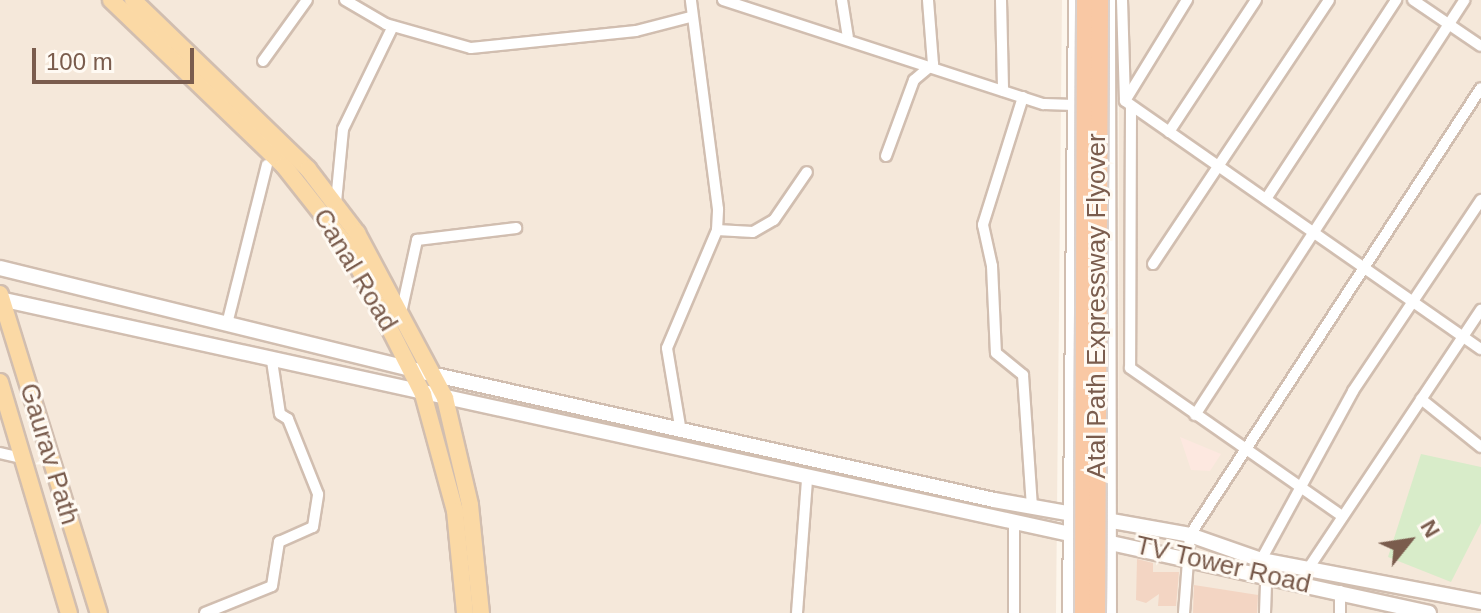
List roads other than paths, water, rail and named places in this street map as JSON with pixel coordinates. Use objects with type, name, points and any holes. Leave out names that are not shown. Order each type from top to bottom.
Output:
[{"type":"highway","name":"Atal Path Expressway Flyover","points":[[1083,613],[1085,0]]},
{"type":"highway","name":"Atal Path Expressway Flyover","points":[[1097,613],[1100,0]]},
{"type":"main road","name":"Canal Road","points":[[111,0],[228,109],[315,202],[348,247],[423,394],[455,511],[465,613]]},
{"type":"main road","points":[[133,0],[336,202],[401,313],[445,398],[470,505],[481,613]]},
{"type":"main road","name":"TV Tower Road","points":[[0,268],[412,370],[680,426],[994,500],[1190,535],[1261,560],[1310,566],[1481,602]]},
{"type":"main road","name":"TV Tower Road","points":[[1,298],[991,520],[1185,555],[1266,578],[1340,591],[1425,613]]},
{"type":"main road","name":"Gaurav Path","points":[[1,298],[99,613]]},
{"type":"main road","points":[[0,382],[69,613]]},
{"type":"main road","points":[[991,520],[994,500]]},
{"type":"street","points":[[263,61],[307,0]]},
{"type":"street","points":[[345,0],[393,26],[437,42],[507,47],[636,31],[690,17]]},
{"type":"street","points":[[680,426],[667,348],[717,230],[690,17],[691,0]]},
{"type":"street","points":[[723,0],[848,37],[1023,97],[1074,105]]},
{"type":"street","points":[[842,0],[848,37]]},
{"type":"street","points":[[886,156],[914,80],[931,66],[935,39],[928,0]]},
{"type":"street","points":[[1001,0],[1003,91]]},
{"type":"street","points":[[1069,613],[1075,0]]},
{"type":"street","points":[[1109,0],[1110,613]]},
{"type":"street","points":[[1122,0],[1128,104],[1130,368],[1342,516]]},
{"type":"street","points":[[1128,104],[1187,0]]},
{"type":"street","points":[[1169,132],[1256,0]]},
{"type":"street","points":[[1153,264],[1221,168],[1329,0]]},
{"type":"street","points":[[1266,199],[1396,0]]},
{"type":"street","points":[[1413,0],[1481,45]]},
{"type":"street","points":[[1195,415],[1318,236],[1465,0]]},
{"type":"street","points":[[336,202],[343,129],[393,26]]},
{"type":"street","points":[[1184,613],[1185,555],[1190,535],[1368,270],[1481,88]]},
{"type":"street","points":[[1023,97],[983,225],[992,266],[996,353],[1023,375],[1032,507]]},
{"type":"street","points":[[1128,104],[1481,349]]},
{"type":"street","points":[[227,324],[267,165]]},
{"type":"street","points":[[717,230],[753,232],[774,220],[807,172]]},
{"type":"street","points":[[1261,560],[1298,486],[1353,391],[1415,303],[1481,200]]},
{"type":"street","points":[[401,313],[417,240],[516,228]]},
{"type":"street","points":[[1310,566],[1481,310]]},
{"type":"street","points":[[205,613],[272,586],[279,542],[313,527],[318,494],[288,419],[280,414],[272,361]]},
{"type":"street","points":[[1421,399],[1481,447]]},
{"type":"street","points":[[0,453],[21,458]]},
{"type":"street","points":[[797,613],[807,480]]},
{"type":"street","points":[[1014,524],[1014,613]]},
{"type":"street","points":[[1265,613],[1266,578]]},
{"type":"street","points":[[1340,591],[1340,613]]}]
